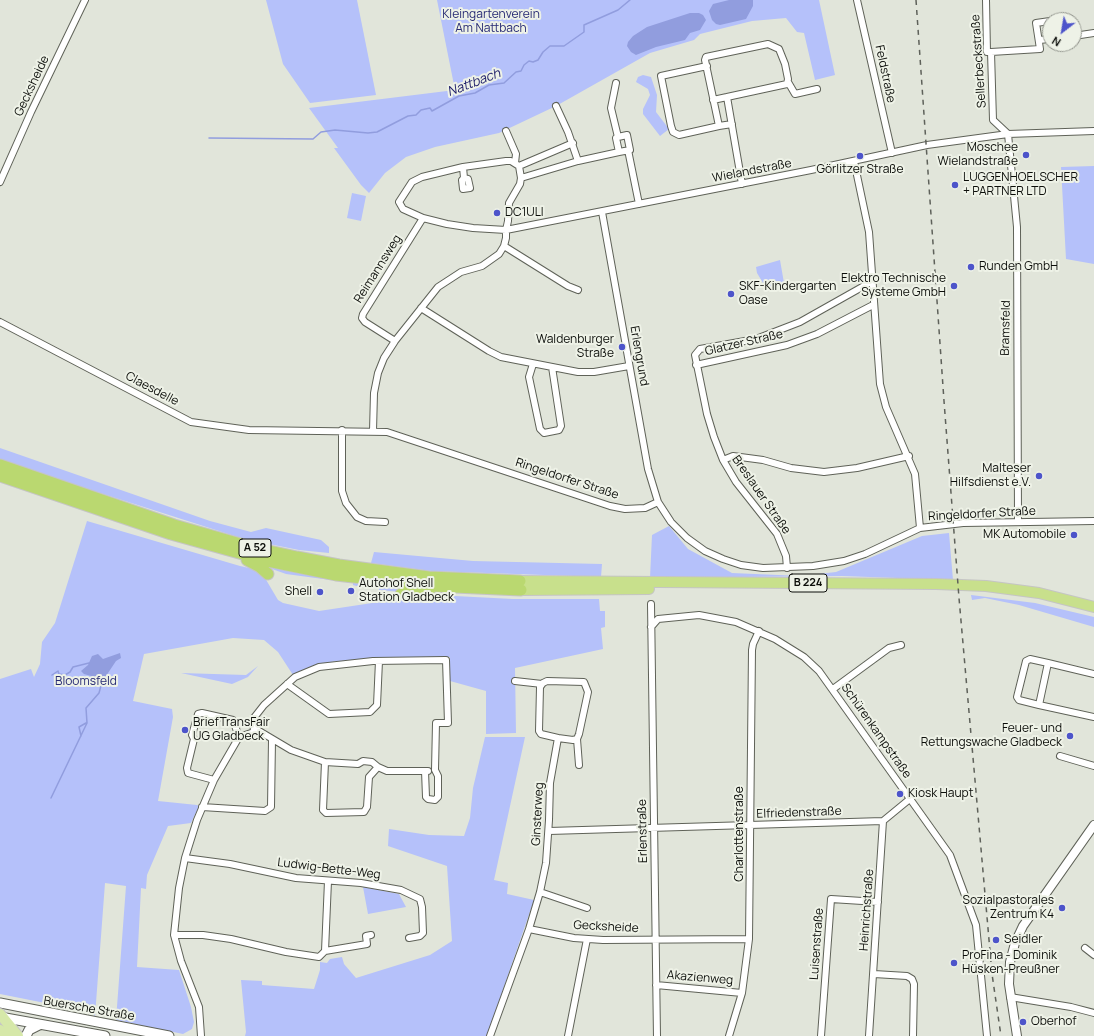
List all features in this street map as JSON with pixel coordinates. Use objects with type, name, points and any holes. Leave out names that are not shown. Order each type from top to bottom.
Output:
[{"type":"highway","name":"A 52","points":[[0,465],[174,525],[251,547],[340,565],[429,577],[520,586]]},
{"type":"highway","name":"A 52","points":[[0,476],[219,548],[268,561],[336,575],[445,587],[520,586]]},
{"type":"highway","points":[[219,548],[260,567],[268,574]]},
{"type":"highway","name":"B 224","points":[[520,586],[943,584],[986,586],[1032,592],[1094,607]]},
{"type":"highway","name":"B 224","points":[[520,586],[936,589],[985,592],[1023,598],[1094,613]]},
{"type":"highway","points":[[401,594],[445,587]]},
{"type":"main road","name":"Buersche Straße","points":[[2,1005],[169,1036]]},
{"type":"main road","name":"Buersche Straße","points":[[1,1017],[105,1036]]},
{"type":"main road","points":[[1,1017],[18,1036]]},
{"type":"main road","points":[[26,1036],[29,1030],[39,1025]]},
{"type":"main road","points":[[0,1030],[7,1036]]},
{"type":"street","name":"Gecksheide","points":[[0,182],[31,112],[86,0]]},
{"type":"street","name":"Feldstraße","points":[[857,0],[892,153]]},
{"type":"street","name":"Sellerbeckstraße","points":[[986,0],[987,52],[991,52],[993,120],[1008,134]]},
{"type":"street","points":[[991,52],[1040,49],[1036,23],[1042,22]]},
{"type":"street","points":[[1082,35],[1094,33]]},
{"type":"street","points":[[719,126],[705,60],[709,55],[768,44],[781,51],[788,82],[795,94],[817,89]]},
{"type":"street","points":[[707,66],[661,76],[673,132],[679,134],[732,124]]},
{"type":"street","points":[[713,100],[784,86],[788,82]]},
{"type":"street","points":[[616,83],[611,108],[618,137],[616,138],[619,152]]},
{"type":"street","points":[[726,97],[742,184]]},
{"type":"street","points":[[556,106],[573,143],[578,161]]},
{"type":"street","points":[[373,431],[374,393],[378,373],[384,358],[395,341],[438,287],[461,272],[492,261],[504,246],[509,203],[522,178],[517,165],[516,154],[506,131]]},
{"type":"street","name":"Wielandstraße","points":[[463,167],[432,173],[412,182],[400,202],[403,208],[423,218],[473,228],[506,230],[742,184],[927,145],[1008,134],[1094,131]]},
{"type":"street","name":"Bramsfeld","points":[[1008,134],[1017,227],[1018,522]]},
{"type":"street","points":[[618,137],[627,135],[630,150],[628,150],[639,204]]},
{"type":"street","points":[[464,178],[463,167],[506,161],[517,165],[573,143]]},
{"type":"street","points":[[522,178],[578,161],[628,150]]},
{"type":"street","points":[[854,161],[869,232],[871,282],[880,384],[886,406],[909,456],[915,474],[920,528]]},
{"type":"street","name":"Erlengrund","points":[[602,212],[648,469],[658,502]]},
{"type":"street","name":"Reimannsweg","points":[[395,341],[365,322],[362,318],[363,314],[423,218]]},
{"type":"street","points":[[504,246],[568,286],[578,290]]},
{"type":"street","name":"Glatzer Straße","points":[[871,282],[800,322],[756,338],[700,349],[695,355],[696,365],[787,345],[817,334],[873,306]]},
{"type":"street","points":[[421,308],[501,357],[578,372],[594,372],[629,366]]},
{"type":"street","name":"Claesdelle","points":[[0,322],[191,422],[249,430],[306,431]]},
{"type":"street","points":[[533,364],[529,377],[540,429],[544,433],[559,430],[561,426],[552,367]]},
{"type":"street","name":"Breslauer Straße","points":[[696,365],[714,437],[723,460],[736,482],[777,534],[786,556],[787,568]]},
{"type":"street","points":[[342,430],[342,491],[346,503],[357,517],[366,521],[385,522]]},
{"type":"street","name":"Ringeldorfer Straße","points":[[306,431],[373,431],[399,435],[610,506],[625,509],[645,508],[658,502],[671,522],[687,538],[705,551],[741,565],[763,568],[813,566],[844,561],[865,554],[920,528],[948,524],[1094,521]]},
{"type":"street","points":[[723,460],[733,456],[762,460],[791,468],[824,472],[857,468],[909,456]]},
{"type":"street","name":"Erlenstraße","points":[[651,604],[656,1036]]},
{"type":"street","name":"Schürenkampstraße","points":[[651,627],[658,619],[698,615],[736,622],[759,631],[804,657],[819,671],[911,798],[950,855],[976,925],[987,1036]]},
{"type":"street","name":"Charlottenstraße","points":[[729,1036],[742,993],[749,939],[752,650],[759,631]]},
{"type":"street","points":[[833,689],[889,648],[901,645]]},
{"type":"street","points":[[1094,674],[1030,659],[1026,660],[1018,697],[1019,700],[1094,717]]},
{"type":"street","points":[[201,1036],[199,1007],[181,961],[174,935],[176,907],[185,858],[202,807],[214,780],[239,737],[254,732],[253,719],[276,693],[287,684],[296,677],[319,667],[380,661],[446,660],[448,723],[436,723],[435,770],[438,776],[438,797],[435,800],[428,799],[426,797],[425,771]]},
{"type":"street","points":[[287,684],[329,714],[370,712],[377,705],[380,661]]},
{"type":"street","points":[[1039,705],[1048,663]]},
{"type":"street","points":[[515,681],[542,684],[547,680],[581,681],[587,686],[588,692],[585,712],[577,739],[580,765]]},
{"type":"street","points":[[542,684],[538,729],[541,734],[558,738],[577,739]]},
{"type":"street","points":[[214,780],[188,773],[187,768],[194,739],[192,735],[198,714],[202,713],[233,720],[239,737]]},
{"type":"street","points":[[254,728],[272,740],[297,752],[325,762],[358,764],[368,761],[387,771],[435,770]]},
{"type":"street","name":"Ginsterweg","points":[[529,929],[540,892],[546,863],[549,831],[550,783],[558,738]]},
{"type":"street","points":[[202,807],[265,810],[270,807],[272,740]]},
{"type":"street","points":[[1060,756],[1094,766]]},
{"type":"street","points":[[325,762],[323,810],[326,813],[364,812],[367,807],[369,777],[378,767]]},
{"type":"street","points":[[883,821],[911,798]]},
{"type":"street","name":"Elfriedenstraße","points":[[549,831],[883,821]]},
{"type":"street","name":"Heinrichstraße","points":[[869,1036],[883,821]]},
{"type":"street","points":[[1017,1036],[1010,996],[1010,962],[1015,943],[1023,926],[1094,825]]},
{"type":"street","name":"Ludwig-Bette-Weg","points":[[185,858],[230,864],[281,876],[381,886],[401,890],[420,899],[422,907],[423,933],[420,936],[409,938]]},
{"type":"street","points":[[324,953],[328,881]]},
{"type":"street","points":[[540,892],[587,908]]},
{"type":"street","name":"Luisenstraße","points":[[821,1036],[831,899],[878,902]]},
{"type":"street","name":"Gecksheide","points":[[529,929],[587,940],[749,939]]},
{"type":"street","points":[[490,1036],[529,929]]},
{"type":"street","points":[[174,935],[203,935],[231,939],[286,952],[316,957],[319,957],[324,953],[367,944],[366,936],[371,935]]},
{"type":"street","points":[[568,1036],[587,940]]},
{"type":"street","points":[[1085,948],[1094,955]]},
{"type":"street","points":[[874,974],[907,976],[912,979],[914,984],[913,1036]]},
{"type":"street","name":"Akazienweg","points":[[656,985],[742,993]]},
{"type":"street","points":[[1010,996],[1082,1009],[1094,1013]]},
{"type":"green space","points":[[266,0],[357,0],[376,95],[310,103],[283,64]]},
{"type":"green space","name":"Kleingartenverein Am Nattbach","points":[[437,0],[819,0],[835,75],[815,80],[804,33],[797,32],[786,18],[752,21],[700,34],[694,40],[650,53],[556,106],[499,133],[435,147],[406,157],[385,173],[369,193],[361,185],[334,148],[338,148],[309,108],[455,90]]},
{"type":"green space","points":[[643,75],[651,77],[657,95],[656,112],[669,129],[660,136],[643,114],[643,109],[650,95],[648,89],[636,82],[638,77]]},
{"type":"green space","points":[[1094,166],[1094,264],[1066,259],[1061,167]]},
{"type":"green space","points":[[352,193],[366,196],[361,221],[347,218]]},
{"type":"green space","points":[[780,260],[784,283],[766,288],[757,273],[756,267]]},
{"type":"green space","points":[[0,448],[210,521],[251,532],[266,528],[321,540],[329,547],[329,553],[299,550],[244,539],[0,461]]},
{"type":"green space","name":"Bloomsfeld","points":[[87,521],[258,570],[265,578],[278,600],[283,603],[319,611],[399,599],[434,592],[435,595],[513,599],[599,599],[600,611],[605,611],[605,627],[601,628],[603,649],[515,668],[516,733],[486,734],[486,691],[450,681],[450,657],[336,661],[317,665],[293,675],[278,652],[264,640],[233,638],[144,654],[133,701],[172,709],[173,717],[158,801],[199,806],[191,823],[168,826],[147,875],[146,889],[141,888],[137,967],[179,970],[191,1007],[194,1022],[192,1029],[183,1034],[116,1020],[126,886],[105,883],[95,1016],[81,1007],[70,1008],[0,994],[0,679],[31,669],[34,677],[40,664],[42,642],[55,623]]},
{"type":"green space","points":[[669,526],[688,549],[732,573],[801,576],[836,572],[922,536],[949,533],[953,580],[842,576],[650,578],[652,535]]},
{"type":"green space","points":[[374,552],[473,561],[602,564],[601,577],[431,571],[371,563]]},
{"type":"green space","points":[[273,567],[408,589],[402,592],[379,590],[379,587],[366,585],[360,585],[360,587],[353,585],[353,583],[286,574],[272,569]]},
{"type":"green space","points":[[971,595],[1035,603],[1094,617],[1094,627],[1019,605],[985,598],[972,600]]},
{"type":"green space","points":[[258,666],[248,677],[232,684],[181,673],[246,675]]},
{"type":"green space","points":[[485,737],[525,737],[494,880],[508,883],[507,894],[534,900],[487,1036],[245,1036],[246,1032],[241,980],[262,981],[262,985],[314,989],[320,970],[320,962],[327,963],[330,959],[342,957],[344,964],[356,978],[430,955],[452,941],[447,866],[388,846],[389,829],[429,835],[464,836],[470,818],[473,788]]},
{"type":"green space","points":[[363,887],[399,894],[406,907],[368,914]]},
{"type":"shaded area","points":[[729,0],[753,0],[753,6],[746,19],[720,25],[716,24],[712,20],[709,11],[713,4]]},
{"type":"shaded area","points":[[690,13],[699,13],[703,15],[706,20],[700,30],[690,33],[685,40],[656,47],[636,55],[631,52],[627,46],[628,42],[633,36],[647,27]]},
{"type":"shaded area","points":[[120,653],[121,658],[116,661],[102,682],[98,678],[84,674],[81,671],[88,665],[92,656],[98,654],[103,659]]},
{"type":"waterway","name":"Nattbach","points":[[209,138],[313,139],[321,132],[335,130],[368,133],[377,132],[408,116],[416,115],[421,110],[430,108],[432,111],[459,96],[475,93],[489,85],[504,83],[516,72],[521,71],[524,65],[529,61],[533,62],[538,60],[543,52],[550,46],[564,46],[584,32],[584,25],[618,10],[630,0]]},
{"type":"waterway","points":[[52,675],[58,671],[59,674],[65,675],[70,672],[73,667],[89,663]]},
{"type":"waterway","points":[[51,798],[87,723],[86,708],[99,693],[102,682]]},
{"type":"waterway","points":[[81,736],[79,727],[86,723]]},
{"type":"railway","points":[[916,0],[959,598],[992,974],[1001,1036]]},
{"type":"place","name":"Moschee Wielandstraße","points":[[1026,155]]},
{"type":"place","name":"Görlitzer Straße","points":[[860,156]]},
{"type":"place","name":"LUGGENHOELSCHER + PARTNER LTD","points":[[955,185]]},
{"type":"place","name":"DC1ULI","points":[[497,213]]},
{"type":"place","name":"Runden GmbH","points":[[971,267]]},
{"type":"place","name":"Elektro Technische Systeme GmbH","points":[[954,286]]},
{"type":"place","name":"SKF-Kindergarten Oase","points":[[731,294]]},
{"type":"place","name":"Waldenburger Straße","points":[[622,347]]},
{"type":"place","name":"Malteser Hilfsdienst e.V.","points":[[1039,476]]},
{"type":"place","name":"MK Automobile","points":[[1074,535]]},
{"type":"place","name":"Autohof Shell Station Gladbeck","points":[[351,591]]},
{"type":"place","name":"Shell","points":[[320,592]]},
{"type":"place","name":"BriefTransFair UG Gladbeck","points":[[185,730]]},
{"type":"place","name":"Feuer- und Rettungswache Gladbeck","points":[[1070,736]]},
{"type":"place","name":"Kiosk Haupt","points":[[900,794]]},
{"type":"place","name":"Sozialpastorales Zentrum K4","points":[[1062,908]]},
{"type":"place","name":"Seidler","points":[[996,940]]},
{"type":"place","name":"ProFina - Dominik Hüsken-Preußner","points":[[954,963]]},
{"type":"place","name":"Oberhof","points":[[1023,1022]]}]
